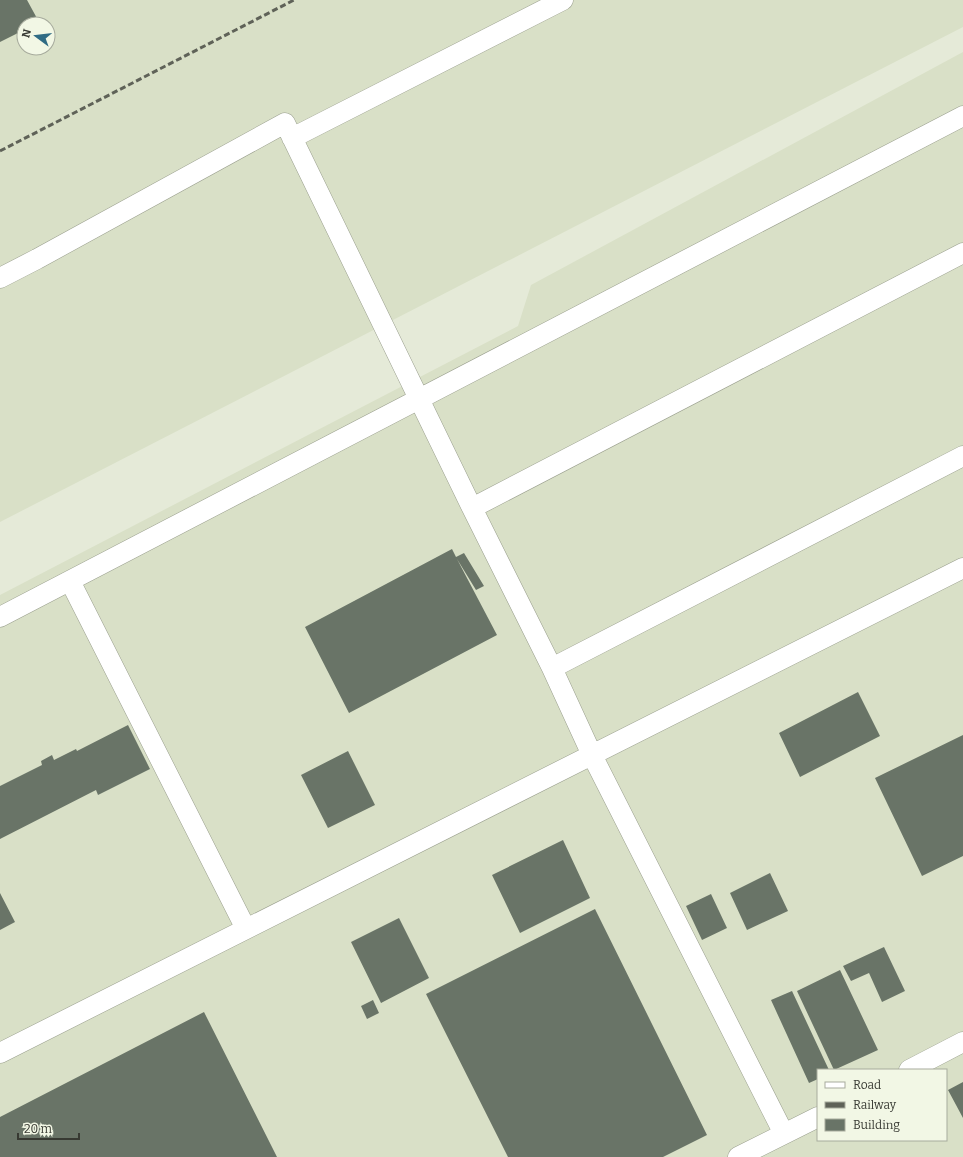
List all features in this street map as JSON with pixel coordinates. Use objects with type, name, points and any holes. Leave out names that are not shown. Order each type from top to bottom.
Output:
[{"type":"lane","points":[[292,138],[563,0]]},
{"type":"lane","points":[[0,617],[963,116]]},
{"type":"lane","points":[[0,278],[285,123],[472,508],[552,668],[592,755],[784,1134]]},
{"type":"lane","points":[[472,508],[963,253]]},
{"type":"lane","points":[[552,668],[963,456]]},
{"type":"lane","points":[[0,1053],[963,568]]},
{"type":"lane","points":[[70,580],[246,929]]},
{"type":"lane","points":[[911,1069],[963,1042]]},
{"type":"lane","points":[[738,1157],[817,1117]]},
{"type":"shaded area","points":[[0,0],[963,0],[963,27],[0,522]]},
{"type":"shaded area","points":[[963,52],[963,1157],[0,1157],[0,595],[518,326],[531,285]]},
{"type":"building","points":[[0,0],[27,0],[36,16],[16,16],[16,34],[0,42]]},
{"type":"building","points":[[452,549],[456,557],[464,553],[484,586],[476,590],[457,559],[497,635],[349,713],[305,627]]},
{"type":"building","points":[[858,692],[880,736],[800,777],[779,733]]},
{"type":"building","points":[[128,725],[150,769],[98,795],[96,790],[0,839],[0,786],[42,765],[41,761],[52,755],[54,760],[76,749],[77,751]]},
{"type":"building","points":[[963,735],[963,856],[922,876],[875,778]]},
{"type":"building","points":[[348,751],[375,805],[328,828],[301,775]]},
{"type":"building","points":[[563,840],[590,898],[520,933],[492,875]]},
{"type":"building","points":[[770,873],[788,911],[747,930],[730,893]]},
{"type":"building","points":[[0,893],[15,922],[0,930]]},
{"type":"building","points":[[711,894],[727,928],[702,940],[686,906]]},
{"type":"building","points":[[595,909],[707,1135],[663,1157],[508,1157],[426,994]]},
{"type":"building","points":[[399,918],[429,978],[381,1003],[351,942]]},
{"type":"building","points":[[884,947],[905,991],[882,1002],[869,973],[851,981],[843,966]]},
{"type":"building","points":[[840,970],[878,1050],[834,1069],[797,991]]},
{"type":"building","points":[[792,991],[829,1069],[817,1069],[817,1079],[809,1083],[771,1000]]},
{"type":"building","points":[[373,1000],[379,1013],[367,1019],[361,1006]]},
{"type":"building","points":[[204,1012],[277,1157],[0,1157],[0,1117]]},
{"type":"building","points":[[963,1082],[963,1118],[948,1090]]},
{"type":"railway","points":[[0,151],[294,0]]}]
